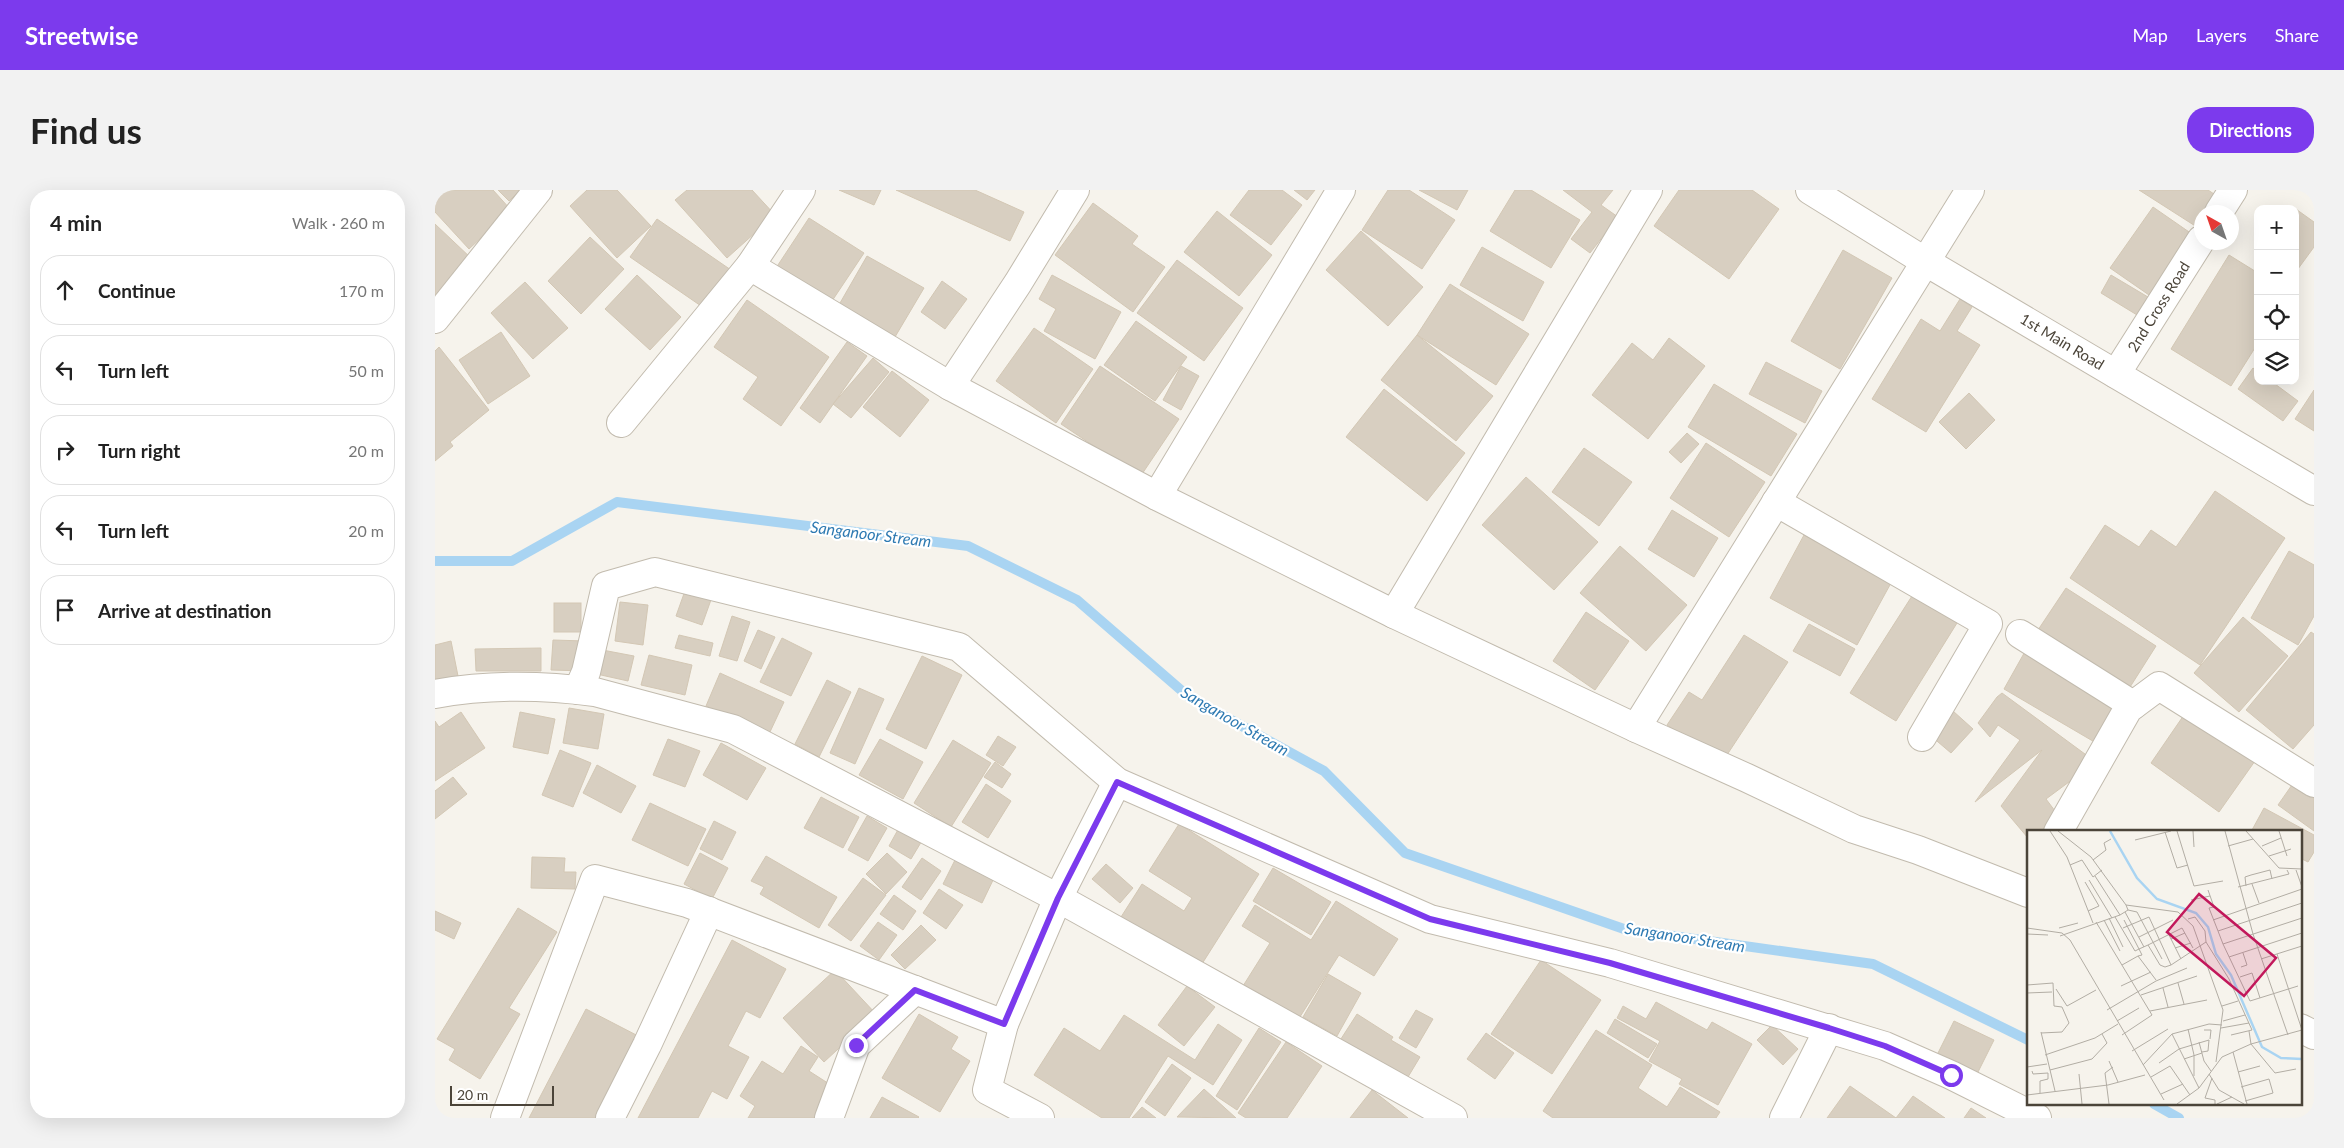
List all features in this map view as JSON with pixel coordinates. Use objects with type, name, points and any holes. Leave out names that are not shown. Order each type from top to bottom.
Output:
[{"type":"street","points":[[435,319],[538,190]]},
{"type":"street","points":[[621,423],[750,266],[801,190]]},
{"type":"street","points":[[950,386],[1018,283],[1075,190]]},
{"type":"street","points":[[1157,496],[1341,190]]},
{"type":"street","points":[[1394,614],[1648,190]]},
{"type":"street","name":"1st Main Road","points":[[1811,190],[1926,262],[2314,491]]},
{"type":"street","points":[[1636,728],[1970,190]]},
{"type":"street","points":[[2223,205],[2233,190]]},
{"type":"street","name":"2nd Cross Road","points":[[2116,374],[2195,250]]},
{"type":"street","points":[[750,266],[950,386],[1157,496],[1394,614],[1747,778],[1854,830],[1927,853],[2027,889]]},
{"type":"street","points":[[1776,502],[1987,624],[1922,737]]},
{"type":"street","points":[[578,690],[586,672],[606,586],[655,572],[959,647],[1117,782],[1430,919],[1610,963],[1885,1046],[1943,1071],[2037,1118]]},
{"type":"street","points":[[2020,634],[2133,705]]},
{"type":"street","points":[[435,694],[460,689],[517,685],[578,690],[595,692],[733,729],[1058,898],[1453,1118]]},
{"type":"street","points":[[2059,830],[2128,709],[2159,686],[2314,783]]},
{"type":"street","points":[[1040,1118],[987,1090],[1004,1024],[1058,898],[1117,782]]},
{"type":"street","points":[[505,1118],[595,879],[687,903],[1004,1024]]},
{"type":"street","points":[[610,1118],[647,1045],[709,911]]},
{"type":"street","points":[[829,1118],[856,1045],[915,990]]},
{"type":"street","points":[[1784,1118],[1829,1028]]},
{"type":"street","points":[[2301,1028],[2314,1035]]},
{"type":"building","points":[[435,190],[493,190],[511,210],[469,249],[435,212]]},
{"type":"building","points":[[498,190],[520,190],[509,201]]},
{"type":"building","points":[[587,190],[617,190],[651,226],[617,258],[570,206]]},
{"type":"building","points":[[687,190],[752,190],[775,215],[727,258],[675,200]]},
{"type":"building","points":[[839,190],[881,190],[874,205]]},
{"type":"building","points":[[896,190],[975,190],[1024,212],[1010,241]]},
{"type":"building","points":[[1249,190],[1282,190],[1302,205],[1271,245],[1230,215]]},
{"type":"building","points":[[1294,190],[1315,190],[1307,200]]},
{"type":"building","points":[[1388,190],[1409,190],[1455,220],[1422,269],[1362,230]]},
{"type":"building","points":[[1419,190],[1468,190],[1457,210]]},
{"type":"building","points":[[1515,190],[1531,190],[1580,220],[1551,268],[1490,231]]},
{"type":"building","points":[[1563,190],[1613,190],[1601,205],[1618,217],[1590,253],[1571,239],[1592,212]]},
{"type":"building","points":[[1679,190],[1752,190],[1779,209],[1729,279],[1654,226]]},
{"type":"building","points":[[2139,190],[2208,190],[2220,198],[2216,205],[2194,205],[2194,225]]},
{"type":"building","points":[[1093,203],[1138,236],[1132,244],[1165,267],[1133,312],[1055,255]]},
{"type":"building","points":[[2153,207],[2192,234],[2149,295],[2110,268]]},
{"type":"building","points":[[1217,211],[1272,255],[1239,296],[1184,252]]},
{"type":"building","points":[[2299,211],[2314,222],[2314,247],[2299,268]]},
{"type":"building","points":[[809,218],[864,253],[828,307],[774,271]]},
{"type":"building","points":[[657,219],[731,270],[704,308],[630,257]]},
{"type":"building","points":[[435,224],[472,259],[435,297]]},
{"type":"building","points":[[1361,231],[1423,287],[1388,326],[1326,270]]},
{"type":"building","points":[[590,237],[624,269],[581,314],[548,281]]},
{"type":"building","points":[[1482,247],[1544,282],[1523,321],[1460,285]]},
{"type":"building","points":[[1843,250],[1892,278],[1840,369],[1791,341]]},
{"type":"building","points":[[2229,255],[2254,271],[2254,349],[2231,386],[2171,349]]},
{"type":"building","points":[[867,256],[924,288],[892,342],[836,310]]},
{"type":"building","points":[[1177,260],[1243,308],[1204,361],[1137,313]]},
{"type":"building","points":[[637,275],[681,317],[650,350],[605,309]]},
{"type":"building","points":[[1052,275],[1121,312],[1095,359],[1044,331],[1056,309],[1039,299]]},
{"type":"building","points":[[2111,275],[2153,300],[2142,318],[2101,293]]},
{"type":"building","points":[[942,281],[967,299],[945,329],[921,312]]},
{"type":"building","points":[[525,282],[568,328],[533,359],[491,313]]},
{"type":"building","points":[[1450,284],[1529,334],[1496,385],[1417,335]]},
{"type":"building","points":[[1960,299],[1972,307],[1957,331],[1980,345],[1926,432],[1872,399],[1921,319],[1940,331]]},
{"type":"building","points":[[747,300],[829,357],[781,426],[743,399],[758,377],[714,347]]},
{"type":"building","points":[[1136,321],[1187,357],[1155,401],[1104,365]]},
{"type":"building","points":[[1034,328],[1093,369],[1056,423],[996,381]]},
{"type":"building","points":[[501,332],[530,376],[488,404],[459,360]]},
{"type":"building","points":[[1417,335],[1493,396],[1456,441],[1381,380]]},
{"type":"building","points":[[1669,338],[1705,366],[1648,439],[1592,395],[1632,343],[1653,360]]},
{"type":"building","points":[[847,342],[867,356],[820,423],[800,408]]},
{"type":"building","points":[[439,347],[489,410],[450,442],[453,446],[435,461],[435,351]]},
{"type":"building","points":[[873,358],[889,372],[851,418],[833,404]]},
{"type":"building","points":[[1766,362],[1822,391],[1805,423],[1749,394]]},
{"type":"building","points":[[1100,366],[1179,419],[1140,477],[1061,424]]},
{"type":"building","points":[[1181,366],[1199,376],[1181,410],[1163,400]]},
{"type":"building","points":[[2253,368],[2254,385],[2276,385],[2298,401],[2283,421],[2238,389]]},
{"type":"building","points":[[892,371],[929,400],[900,437],[863,407]]},
{"type":"building","points":[[1714,384],[1797,434],[1771,476],[1688,427]]},
{"type":"building","points":[[1384,389],[1465,453],[1427,501],[1346,437]]},
{"type":"building","points":[[2314,390],[2314,431],[2295,419]]},
{"type":"building","points":[[1969,393],[1995,420],[1966,449],[1939,422]]},
{"type":"building","points":[[1687,433],[1699,444],[1681,463],[1669,452]]},
{"type":"building","points":[[1706,443],[1765,482],[1729,537],[1670,498]]},
{"type":"building","points":[[1584,448],[1632,482],[1599,526],[1552,492]]},
{"type":"building","points":[[1526,477],[1598,542],[1554,590],[1482,525]]},
{"type":"building","points":[[2215,491],[2285,538],[2200,665],[2070,578],[2105,525],[2139,547],[2151,530],[2176,547]]},
{"type":"building","points":[[1672,510],[1718,538],[1694,577],[1648,549]]},
{"type":"building","points":[[1804,535],[1891,583],[1857,645],[1770,598]]},
{"type":"building","points":[[1620,546],[1687,605],[1646,651],[1580,593]]},
{"type":"building","points":[[2289,551],[2314,565],[2314,616],[2298,645],[2251,618]]},
{"type":"building","points":[[686,588],[712,597],[702,625],[676,616]]},
{"type":"building","points":[[2066,588],[2156,646],[2125,695],[2034,636]]},
{"type":"building","points":[[1912,596],[1957,623],[1896,721],[1850,693]]},
{"type":"building","points":[[620,602],[648,605],[643,645],[615,641]]},
{"type":"building","points":[[554,603],[581,603],[581,632],[554,632]]},
{"type":"building","points":[[1586,612],[1629,641],[1595,690],[1553,661]]},
{"type":"building","points":[[732,616],[750,622],[737,661],[719,656]]},
{"type":"building","points":[[2243,617],[2288,656],[2239,712],[2194,673]]},
{"type":"building","points":[[1809,624],[1855,649],[1840,676],[1793,651]]},
{"type":"building","points":[[758,630],[775,637],[761,669],[744,661]]},
{"type":"building","points":[[2311,632],[2314,634],[2314,725],[2293,749],[2246,710]]},
{"type":"building","points":[[679,635],[713,643],[710,656],[675,648]]},
{"type":"building","points":[[1744,635],[1788,662],[1723,761],[1667,725],[1689,692],[1702,700]]},
{"type":"building","points":[[782,638],[812,653],[791,696],[760,682]]},
{"type":"building","points":[[553,640],[585,641],[585,671],[551,670]]},
{"type":"building","points":[[451,641],[458,676],[435,681],[435,645]]},
{"type":"building","points":[[541,648],[541,671],[476,671],[475,649]]},
{"type":"building","points":[[2027,648],[2127,707],[2103,747],[2004,689]]},
{"type":"building","points":[[597,649],[634,656],[628,681],[592,673]]},
{"type":"building","points":[[649,655],[692,665],[685,695],[641,685]]},
{"type":"building","points":[[922,656],[962,675],[926,749],[886,729]]},
{"type":"building","points":[[720,673],[784,702],[769,734],[706,706]]},
{"type":"building","points":[[827,680],[851,692],[819,757],[795,744]]},
{"type":"building","points":[[859,688],[884,699],[855,764],[830,753]]},
{"type":"building","points":[[2002,693],[2089,757],[2073,779],[2046,799],[2061,819],[2047,830],[2027,830],[2027,837],[2001,806],[2042,750],[1975,802],[2020,740],[1998,725],[1990,737],[1978,723]]},
{"type":"building","points":[[569,708],[604,714],[598,749],[563,743]]},
{"type":"building","points":[[1953,711],[1973,729],[1951,753],[1931,736]]},
{"type":"building","points":[[461,712],[485,748],[435,781],[435,721],[439,727]]},
{"type":"building","points":[[520,712],[555,719],[548,754],[513,747]]},
{"type":"building","points":[[2186,712],[2255,761],[2219,812],[2151,763]]},
{"type":"building","points":[[998,736],[1016,747],[1003,766],[986,755]]},
{"type":"building","points":[[668,739],[700,751],[685,787],[653,775]]},
{"type":"building","points":[[880,739],[923,762],[903,799],[859,775]]},
{"type":"building","points":[[953,740],[991,763],[951,827],[914,803]]},
{"type":"building","points":[[721,743],[766,768],[747,800],[703,775]]},
{"type":"building","points":[[560,750],[591,763],[573,807],[542,795]]},
{"type":"building","points":[[995,762],[1011,774],[1002,788],[984,777]]},
{"type":"building","points":[[597,765],[636,786],[621,813],[583,793]]},
{"type":"building","points":[[453,777],[467,794],[435,819],[435,791]]},
{"type":"building","points":[[2294,782],[2314,796],[2314,831],[2278,805]]},
{"type":"building","points":[[986,784],[1011,801],[988,838],[962,822]]},
{"type":"building","points":[[821,797],[859,817],[843,848],[804,828]]},
{"type":"building","points":[[650,803],[706,829],[688,866],[632,840]]},
{"type":"building","points":[[2264,808],[2314,835],[2314,852],[2308,862],[2301,858],[2301,830],[2252,830]]},
{"type":"building","points":[[867,816],[887,828],[868,861],[848,850]]},
{"type":"building","points":[[714,821],[736,832],[722,860],[700,849]]},
{"type":"building","points":[[1179,824],[1259,874],[1200,967],[1121,917],[1142,884],[1184,911],[1192,898],[1149,871]]},
{"type":"building","points":[[900,826],[923,839],[911,859],[889,846]]},
{"type":"building","points":[[700,853],[728,868],[712,899],[684,884]]},
{"type":"building","points":[[887,853],[907,872],[886,894],[866,874]]},
{"type":"building","points":[[766,856],[837,897],[819,928],[760,894],[764,887],[751,881]]},
{"type":"building","points":[[532,857],[565,858],[564,872],[576,872],[575,889],[531,888]]},
{"type":"building","points":[[922,858],[941,871],[921,900],[902,887]]},
{"type":"building","points":[[956,858],[995,876],[982,903],[943,884]]},
{"type":"building","points":[[1106,864],[1133,888],[1120,903],[1092,879]]},
{"type":"building","points":[[1273,868],[1331,902],[1311,935],[1253,901]]},
{"type":"building","points":[[863,878],[886,895],[851,941],[828,925]]},
{"type":"building","points":[[939,889],[963,905],[946,929],[923,913]]},
{"type":"building","points":[[894,895],[916,911],[903,930],[880,914]]},
{"type":"building","points":[[1336,901],[1398,939],[1374,976],[1339,955],[1298,1020],[1243,986],[1270,943],[1242,926],[1255,905],[1311,940]]},
{"type":"building","points":[[518,908],[557,932],[509,1008],[520,1014],[480,1079],[449,1060],[455,1049],[437,1039]]},
{"type":"building","points":[[435,911],[461,923],[454,939],[435,930]]},
{"type":"building","points":[[878,922],[897,935],[879,960],[860,946]]},
{"type":"building","points":[[921,925],[936,940],[905,969],[891,955]]},
{"type":"building","points":[[732,940],[786,969],[760,1018],[746,1011],[728,1046],[749,1057],[727,1099],[712,1091],[698,1118],[638,1118]]},
{"type":"building","points":[[1541,960],[1601,1000],[1552,1074],[1491,1034]]},
{"type":"building","points":[[835,970],[876,1014],[824,1062],[783,1018]]},
{"type":"building","points":[[1328,974],[1361,993],[1337,1036],[1303,1017]]},
{"type":"building","points":[[1187,986],[1215,1007],[1184,1046],[1158,1025]]},
{"type":"building","points":[[1656,1002],[1707,1030],[1712,1022],[1752,1044],[1718,1105],[1679,1084],[1682,1079],[1649,1061],[1660,1041],[1617,1018],[1623,1006],[1646,1019]]},
{"type":"building","points":[[586,1009],[644,1039],[602,1118],[529,1118]]},
{"type":"building","points":[[1416,1010],[1433,1019],[1416,1048],[1399,1038]]},
{"type":"building","points":[[919,1014],[958,1037],[951,1049],[970,1061],[940,1112],[882,1078]]},
{"type":"building","points":[[1357,1014],[1393,1037],[1391,1040],[1420,1057],[1405,1082],[1339,1042]]},
{"type":"building","points":[[1124,1015],[1195,1060],[1218,1024],[1242,1040],[1213,1085],[1168,1056],[1129,1118],[1102,1118],[1034,1075],[1064,1028],[1100,1051]]},
{"type":"building","points":[[1615,1019],[1657,1044],[1648,1058],[1607,1033]]},
{"type":"building","points":[[1954,1021],[1994,1040],[1975,1078],[1935,1059]]},
{"type":"building","points":[[1772,1025],[1798,1049],[1783,1065],[1757,1040]]},
{"type":"building","points":[[1259,1028],[1281,1042],[1237,1110],[1216,1096]]},
{"type":"building","points":[[1596,1030],[1652,1065],[1638,1088],[1667,1107],[1680,1087],[1720,1112],[1716,1118],[1553,1118],[1543,1111]]},
{"type":"building","points":[[1486,1033],[1514,1053],[1495,1079],[1467,1059]]},
{"type":"building","points":[[1286,1042],[1322,1066],[1287,1118],[1246,1118],[1238,1113]]},
{"type":"building","points":[[801,1046],[818,1057],[809,1071],[834,1087],[814,1118],[748,1118],[755,1106],[740,1096],[762,1061],[783,1074]]},
{"type":"building","points":[[1172,1064],[1191,1078],[1165,1116],[1145,1102]]},
{"type":"building","points":[[1850,1086],[1896,1118],[1827,1118]]},
{"type":"building","points":[[1204,1089],[1236,1118],[1177,1117]]},
{"type":"building","points":[[1372,1090],[1408,1118],[1350,1118]]},
{"type":"building","points":[[1913,1096],[1945,1118],[1896,1118]]},
{"type":"building","points":[[882,1097],[919,1117],[870,1118]]},
{"type":"building","points":[[1142,1107],[1156,1118],[1132,1118]]},
{"type":"building","points":[[1971,1108],[1986,1118],[1964,1118]]},
{"type":"waterway","name":"Sanganoor Stream","points":[[435,561],[512,561],[617,502],[968,546],[1077,600],[1189,697],[1324,771],[1405,853],[1624,929],[1873,964],[2027,1040]]},
{"type":"waterway","name":"Sanganoor Stream","points":[[2158,1106],[2179,1118]]},
{"type":"route","points":[[856,1045],[915,990],[1004,1024],[1058,898],[1117,782],[1430,919],[1610,963],[1829,1028],[1885,1046],[1951,1075]]}]
